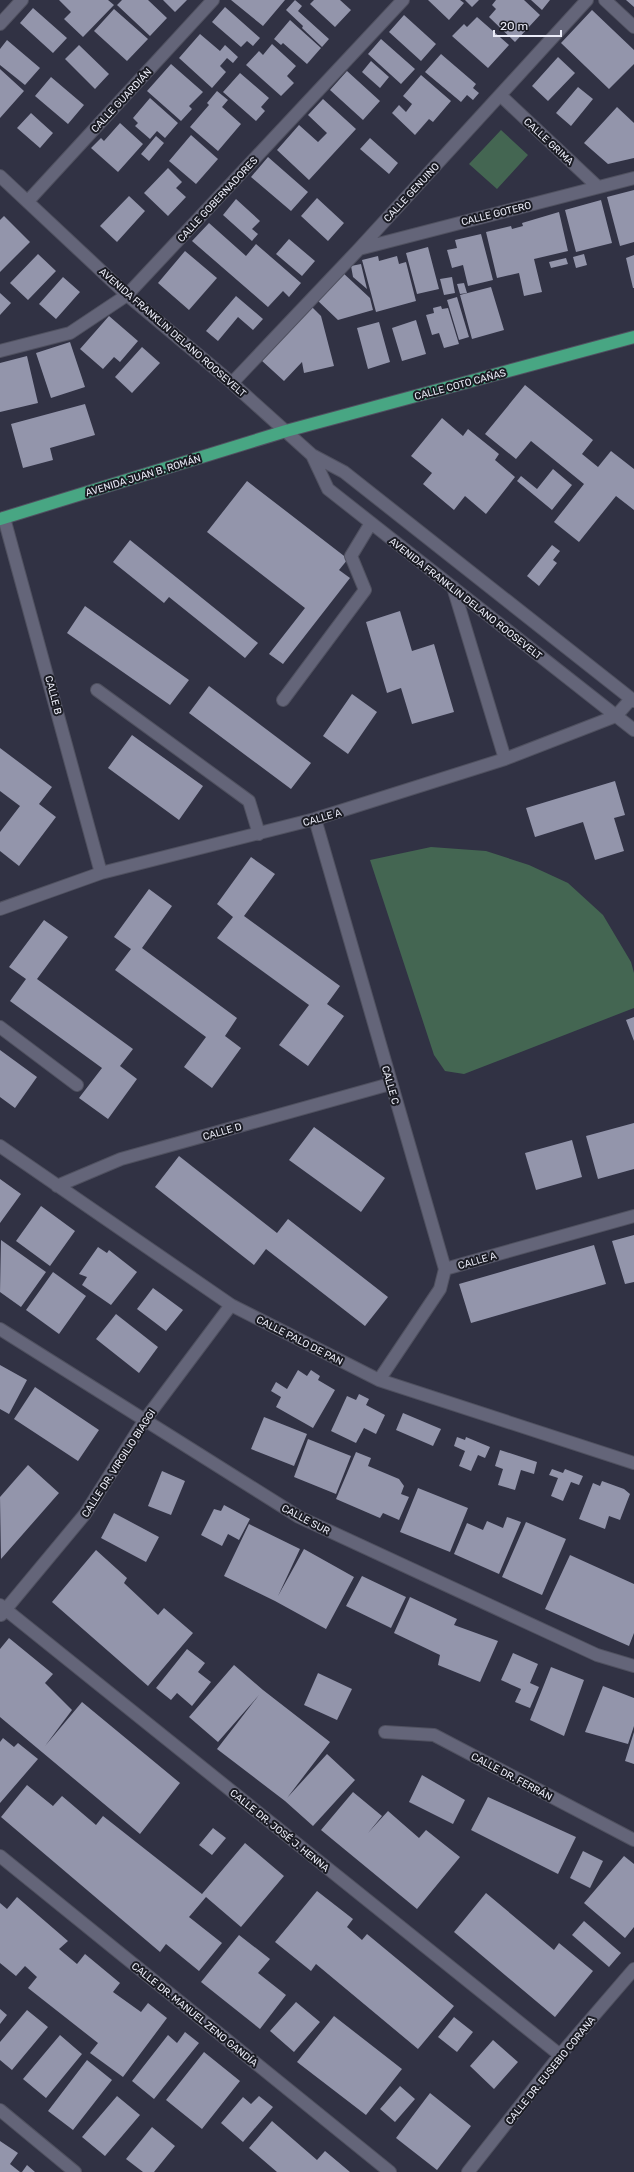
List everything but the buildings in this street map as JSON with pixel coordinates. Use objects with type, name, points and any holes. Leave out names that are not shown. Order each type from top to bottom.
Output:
[{"type":"main road","name":"CALLE COTO CAÑAS","points":[[286,431],[634,337]]},
{"type":"main road","name":"AVENIDA JUAN B. ROMÁN","points":[[2,519],[286,431]]},
{"type":"street","points":[[0,24],[22,0]]},
{"type":"street","name":"CALLE GUARDIÁN","points":[[28,201],[213,0]]},
{"type":"street","name":"CALLE GOBERNADORES","points":[[0,351],[70,333],[127,295],[403,0]]},
{"type":"street","name":"CALLE GENUINO","points":[[232,383],[359,248],[587,0]]},
{"type":"street","points":[[605,0],[634,27]]},
{"type":"street","name":"CALLE GRIMA","points":[[500,95],[598,187]]},
{"type":"street","name":"AVENIDA FRANKLIN DELANO ROOSEVELT","points":[[0,176],[127,295],[232,383],[312,455],[344,472],[633,700]]},
{"type":"street","name":"CALLE GOTERO","points":[[359,248],[634,178]]},
{"type":"street","name":"AVENIDA FRANKLIN DELANO ROOSEVELT","points":[[312,455],[328,489],[634,730]]},
{"type":"street","name":"CALLE B","points":[[2,519],[101,874]]},
{"type":"street","points":[[283,700],[365,590],[351,556],[372,523]]},
{"type":"street","points":[[453,587],[505,759]]},
{"type":"street","points":[[97,690],[249,801],[259,834]]},
{"type":"street","name":"CALLE A","points":[[0,909],[101,874],[315,819],[505,759],[616,716],[633,700]]},
{"type":"street","name":"CALLE C","points":[[315,819],[390,1084],[445,1269]]},
{"type":"street","points":[[0,1027],[77,1085]]},
{"type":"street","name":"CALLE D","points":[[57,1186],[121,1159],[390,1084]]},
{"type":"street","name":"CALLE PALO DE PAN","points":[[0,1146],[231,1305],[379,1380],[634,1463]]},
{"type":"street","name":"CALLE A","points":[[379,1380],[440,1289],[445,1269],[634,1216]]},
{"type":"street","name":"CALLE DR. VIRGILIO BIAGGI","points":[[2,1610],[85,1514],[144,1421],[231,1305]]},
{"type":"street","name":"CALLE SUR","points":[[0,1329],[144,1421],[299,1517],[597,1656],[634,1666]]},
{"type":"street","name":"CALLE DR. JOSÉ J. HENNA","points":[[2,1610],[560,2055]]},
{"type":"street","name":"CALLE DR. FERRÁN","points":[[385,1732],[434,1735],[634,1840]]},
{"type":"street","name":"CALLE DR. MANUEL ZENO GANDÍA","points":[[0,1856],[390,2172]]},
{"type":"street","name":"CALLE DR. EUSEBIO CORANA","points":[[468,2172],[560,2055],[634,1969]]},
{"type":"street","points":[[0,2110],[75,2172]]},
{"type":"green space","points":[[501,130],[528,155],[497,189],[469,164]]},
{"type":"green space","points":[[431,847],[486,851],[529,865],[568,883],[603,915],[631,962],[634,973],[634,1008],[464,1074],[445,1071],[434,1055],[370,860]]}]
